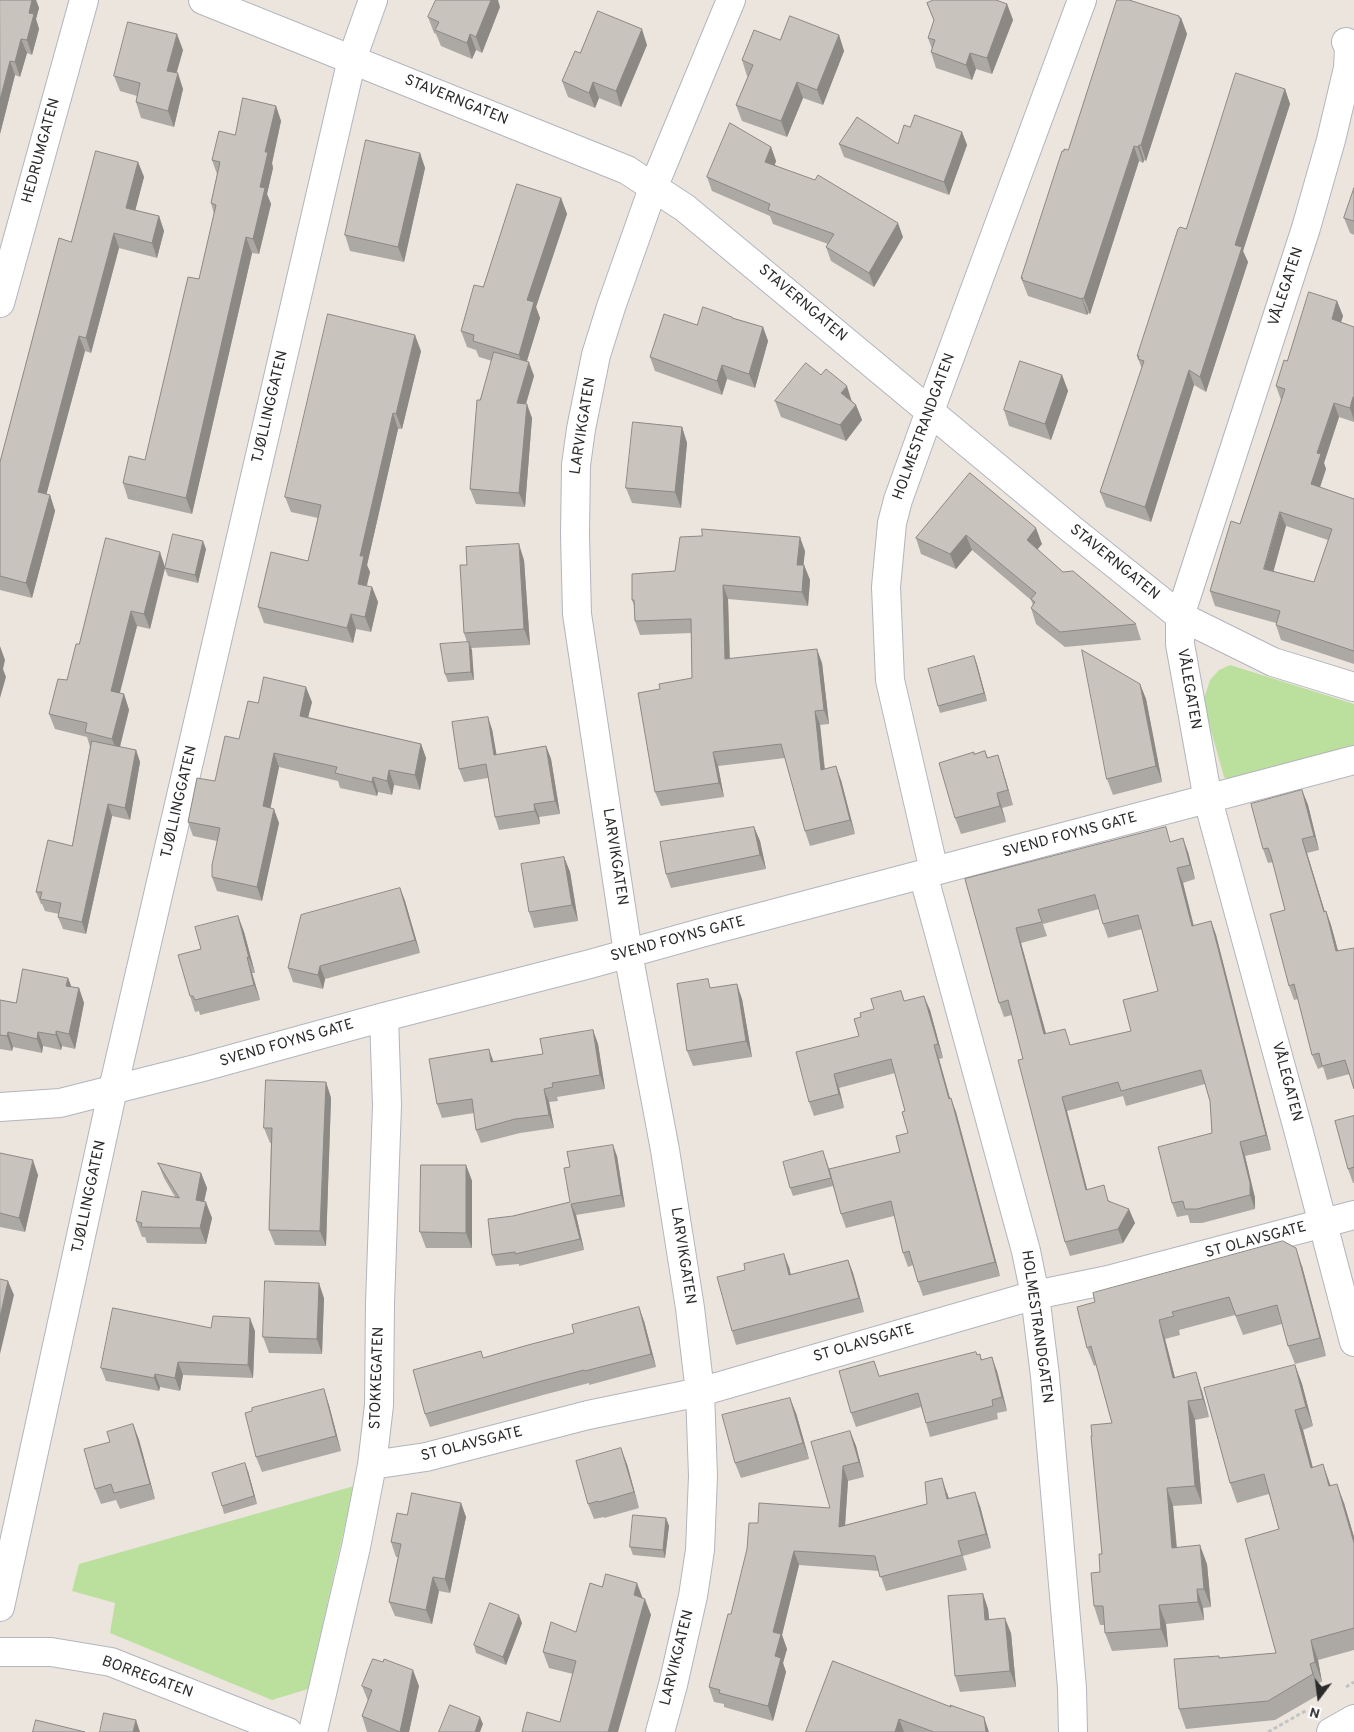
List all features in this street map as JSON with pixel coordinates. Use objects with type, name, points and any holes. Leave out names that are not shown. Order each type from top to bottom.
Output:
[{"type":"street","name":"HEDRUMGATEN","points":[[0,303],[84,0]]},
{"type":"street","name":"STAVERNGATEN","points":[[203,0],[627,170],[685,208],[1070,528],[1180,616],[1273,662],[1354,688]]},
{"type":"street","name":"TJØLLINGGATEN","points":[[0,1607],[113,1089],[352,59],[373,0]]},
{"type":"street","name":"LARVIKGATEN","points":[[660,1732],[673,1685],[693,1596],[700,1550],[703,1476],[700,1392],[690,1308],[668,1168],[628,953],[577,614],[576,465],[581,429],[596,355],[653,188],[731,0]]},
{"type":"street","name":"HOLMESTRANDGATEN","points":[[1073,1732],[1072,1688],[1046,1385],[1035,1295],[1026,1251],[929,873],[890,680],[886,588],[892,523],[898,500],[1082,0]]},
{"type":"street","name":"VÅLEGATEN","points":[[1346,42],[1349,48],[1342,144],[1306,228],[1180,616],[1180,644],[1208,800],[1354,1342]]},
{"type":"street","name":"SVEND FOYNS GATE","points":[[0,1107],[60,1103],[199,1068],[384,1017],[590,964],[1354,760]]},
{"type":"street","name":"STOKKEGATEN","points":[[313,1732],[356,1547],[372,1465],[379,1405],[380,1303],[387,1105],[384,1017]]},
{"type":"street","name":"ST OLAVSGATE","points":[[372,1465],[426,1457],[588,1415],[700,1392],[1035,1295],[1108,1280],[1354,1215]]},
{"type":"street","name":"BORREGATEN","points":[[0,1652],[51,1652],[111,1662],[288,1732]]},
{"type":"street","points":[[1331,1732],[1354,1719]]},
{"type":"green space","points":[[1230,665],[1354,704],[1354,748],[1230,781],[1224,777],[1203,702],[1210,680],[1219,670]]},
{"type":"green space","points":[[354,1486],[308,1689],[272,1700],[110,1633],[115,1603],[72,1591],[79,1564]]},
{"type":"building","points":[[0,0],[32,0],[29,13],[34,14],[27,40],[21,39],[15,62],[10,61],[0,100]]},
{"type":"building","points":[[436,0],[491,0],[476,37],[470,34],[467,43],[435,30],[439,22],[428,17]]},
{"type":"building","points":[[934,0],[996,0],[1007,4],[987,58],[970,53],[966,65],[931,52],[935,40],[928,38],[934,20],[927,3]]},
{"type":"building","points":[[1117,0],[1129,0],[1181,18],[1141,145],[1138,147],[1134,146],[1084,298],[1082,299],[1022,280],[1023,278],[1021,278],[1062,151],[1064,149],[1068,150]]},
{"type":"building","points":[[598,11],[642,29],[616,91],[593,82],[589,93],[562,81],[575,51],[580,53]]},
{"type":"building","points":[[790,16],[839,35],[817,90],[797,82],[781,121],[736,105],[753,65],[742,60],[754,30],[780,40]]},
{"type":"building","points":[[128,22],[177,34],[167,71],[178,73],[168,111],[136,102],[140,83],[114,76]]},
{"type":"building","points":[[1236,73],[1285,89],[1235,245],[1242,247],[1200,377],[1189,370],[1145,507],[1100,492],[1144,361],[1138,359],[1139,356],[1137,356],[1178,229],[1180,227],[1186,229]]},
{"type":"building","points":[[243,98],[276,106],[265,152],[268,152],[260,187],[265,188],[253,239],[246,237],[186,498],[123,483],[129,456],[145,460],[188,277],[199,279],[216,205],[211,203],[220,162],[212,160],[219,131],[235,135]]},
{"type":"building","points":[[915,115],[962,132],[944,182],[839,144],[857,117],[898,144],[904,125],[910,127]]},
{"type":"building","points":[[730,123],[771,147],[765,162],[815,180],[818,175],[898,223],[869,273],[826,247],[834,234],[768,210],[770,204],[707,177]]},
{"type":"building","points":[[366,140],[420,153],[398,247],[345,235]]},
{"type":"building","points":[[96,151],[138,162],[126,208],[159,216],[152,243],[114,233],[86,338],[79,336],[38,492],[50,495],[26,583],[0,576],[0,462],[59,238],[71,242]]},
{"type":"building","points":[[517,184],[561,198],[527,300],[534,302],[519,355],[473,341],[474,335],[461,331],[474,285],[483,287]]},
{"type":"building","points":[[1354,188],[1354,221],[1344,218]]},
{"type":"building","points":[[1309,292],[1337,301],[1332,319],[1354,327],[1354,397],[1350,408],[1334,403],[1317,453],[1321,454],[1311,484],[1354,499],[1354,651],[1276,625],[1280,611],[1210,591],[1231,521],[1240,524],[1285,389],[1276,386],[1284,360],[1287,361]],"holes":[[[1280,512],[1332,529],[1314,582],[1264,569]]]},
{"type":"building","points":[[703,307],[763,327],[749,374],[722,365],[717,381],[650,357],[664,314],[697,325]]},
{"type":"building","points":[[328,314],[415,335],[396,414],[393,413],[360,556],[364,556],[358,584],[372,587],[365,617],[351,614],[347,628],[258,607],[271,552],[308,561],[321,505],[285,497]]},
{"type":"building","points":[[494,352],[529,362],[517,403],[527,404],[519,493],[470,489],[477,400],[480,400]]},
{"type":"building","points":[[1020,361],[1062,375],[1045,424],[1004,410]]},
{"type":"building","points":[[806,363],[821,375],[826,369],[847,386],[841,393],[856,405],[840,425],[775,401]]},
{"type":"building","points":[[633,422],[682,427],[675,492],[626,488]]},
{"type":"building","points":[[970,473],[1036,528],[1027,540],[1063,572],[1073,571],[1136,624],[1060,632],[1031,608],[1035,602],[1031,599],[1036,593],[966,535],[950,554],[916,538]]},
{"type":"building","points":[[702,529],[800,537],[797,565],[804,565],[802,592],[723,585],[725,659],[817,649],[824,710],[815,711],[821,770],[836,766],[850,820],[805,831],[781,744],[713,752],[719,783],[655,792],[638,693],[660,689],[659,684],[692,678],[691,619],[635,621],[634,600],[632,600],[632,574],[675,571],[680,537],[702,536]]},
{"type":"building","points":[[173,534],[203,541],[195,575],[165,568]]},
{"type":"building","points":[[106,538],[160,552],[144,614],[131,611],[111,691],[124,694],[112,739],[85,732],[87,723],[49,714],[58,679],[67,680],[76,644],[79,644]]},
{"type":"building","points":[[519,544],[524,629],[464,633],[460,565],[467,565],[466,547]]},
{"type":"building","points":[[469,642],[471,672],[445,674],[440,644]]},
{"type":"building","points":[[1082,650],[1140,684],[1156,766],[1107,779]]},
{"type":"building","points":[[974,656],[984,693],[938,706],[928,669]]},
{"type":"building","points":[[264,677],[306,687],[300,716],[421,744],[415,775],[389,770],[387,781],[373,777],[372,782],[335,773],[337,767],[274,753],[263,806],[274,809],[257,887],[212,877],[212,865],[220,828],[188,822],[197,778],[215,781],[225,736],[239,739],[248,701],[258,703]]},
{"type":"building","points":[[488,717],[494,755],[546,746],[555,801],[534,804],[535,811],[495,817],[486,764],[459,769],[452,722]]},
{"type":"building","points":[[92,741],[136,750],[125,808],[108,804],[82,922],[58,917],[61,903],[40,899],[42,892],[36,892],[48,840],[72,846]]},
{"type":"building","points":[[985,751],[987,758],[998,755],[1008,790],[997,793],[1000,806],[955,818],[939,763],[974,752],[974,754]]},
{"type":"building","points":[[1302,790],[1314,836],[1302,839],[1324,912],[1326,911],[1336,951],[1354,948],[1354,1089],[1345,1060],[1322,1066],[1319,1053],[1312,1055],[1294,984],[1289,986],[1270,914],[1285,910],[1271,856],[1268,848],[1263,849],[1251,804]]},
{"type":"building","points":[[754,827],[760,855],[666,874],[660,842]]},
{"type":"building","points":[[1166,827],[1170,842],[1183,838],[1190,865],[1177,868],[1192,926],[1211,921],[1266,1135],[1240,1142],[1250,1183],[1250,1195],[1197,1209],[1185,1209],[1183,1201],[1172,1203],[1158,1147],[1212,1133],[1210,1101],[1201,1070],[1121,1091],[1118,1082],[1062,1097],[1086,1190],[1104,1185],[1108,1201],[1129,1209],[1118,1229],[1065,1242],[1018,1060],[1023,1059],[1008,1000],[999,1003],[965,879]],"holes":[[[1095,895],[1103,924],[1138,915],[1158,991],[1123,1000],[1131,1031],[1070,1045],[1065,1029],[1044,1034],[1016,928],[1042,922],[1038,910]]]},
{"type":"building","points":[[564,857],[572,905],[529,912],[521,864]]},
{"type":"building","points":[[400,888],[415,940],[320,966],[318,975],[288,968],[301,915]]},
{"type":"building","points":[[238,916],[254,985],[195,1000],[193,996],[190,996],[178,955],[201,949],[195,927]]},
{"type":"building","points":[[23,969],[68,978],[66,986],[79,988],[69,1034],[56,1031],[56,1035],[38,1032],[37,1039],[8,1032],[7,1036],[0,1035],[0,1000],[16,1003]]},
{"type":"building","points":[[708,979],[710,988],[737,984],[746,1041],[687,1051],[677,984]]},
{"type":"building","points":[[901,991],[904,1001],[924,996],[938,1044],[934,1045],[949,1099],[951,1098],[995,1262],[918,1282],[909,1251],[903,1253],[891,1201],[841,1214],[829,1169],[900,1152],[896,1136],[908,1133],[902,1112],[905,1111],[891,1059],[834,1074],[839,1094],[809,1102],[796,1052],[859,1036],[854,1019],[861,1017],[860,1013],[874,1009],[871,999]]},
{"type":"building","points":[[593,1030],[600,1075],[552,1083],[553,1087],[544,1089],[549,1115],[515,1119],[476,1130],[472,1099],[437,1104],[429,1059],[489,1049],[491,1062],[543,1054],[540,1039]]},
{"type":"building","points":[[266,1080],[326,1082],[320,1231],[269,1230],[272,1128],[264,1128]]},
{"type":"building","points":[[1354,1116],[1354,1167],[1348,1169],[1335,1121]]},
{"type":"building","points":[[613,1145],[621,1195],[571,1204],[580,1239],[515,1254],[515,1252],[492,1255],[488,1219],[513,1216],[570,1202],[564,1168],[570,1167],[567,1152]]},
{"type":"building","points":[[823,1151],[831,1178],[790,1188],[783,1162]]},
{"type":"building","points":[[0,1153],[33,1160],[19,1218],[0,1213]]},
{"type":"building","points":[[158,1163],[201,1173],[196,1200],[206,1202],[200,1228],[141,1227],[142,1223],[136,1221],[142,1191],[179,1198]]},
{"type":"building","points":[[421,1165],[466,1165],[466,1233],[420,1232]]},
{"type":"building","points":[[1283,1241],[1296,1248],[1320,1338],[1288,1346],[1277,1305],[1236,1316],[1229,1297],[1172,1312],[1174,1316],[1159,1320],[1173,1378],[1196,1372],[1203,1399],[1188,1401],[1195,1486],[1167,1488],[1172,1548],[1200,1545],[1204,1589],[1197,1589],[1198,1602],[1159,1605],[1161,1629],[1105,1633],[1103,1606],[1094,1606],[1091,1573],[1100,1572],[1099,1554],[1102,1554],[1091,1425],[1112,1423],[1091,1346],[1087,1348],[1077,1307],[1095,1302],[1093,1293]]},
{"type":"building","points":[[784,1254],[789,1275],[848,1260],[859,1298],[732,1331],[717,1277],[745,1270],[744,1264]]},
{"type":"building","points":[[0,1279],[8,1281],[0,1317]]},
{"type":"building","points":[[265,1281],[319,1283],[317,1339],[263,1337]]},
{"type":"building","points":[[639,1307],[651,1354],[538,1382],[425,1414],[413,1370],[481,1351],[483,1358],[574,1333],[572,1325]]},
{"type":"building","points":[[113,1308],[211,1328],[213,1316],[250,1318],[248,1365],[178,1362],[175,1378],[155,1374],[154,1378],[101,1368]]},
{"type":"building","points":[[976,1352],[977,1355],[980,1354],[981,1360],[992,1357],[1002,1397],[992,1400],[993,1406],[926,1423],[918,1393],[851,1413],[839,1371],[874,1361],[879,1376]]},
{"type":"building","points":[[1295,1365],[1306,1407],[1295,1410],[1311,1468],[1323,1464],[1329,1486],[1337,1484],[1354,1543],[1354,1628],[1311,1640],[1315,1662],[1310,1664],[1313,1674],[1268,1701],[1179,1709],[1174,1659],[1219,1656],[1219,1658],[1276,1653],[1245,1539],[1279,1529],[1264,1474],[1230,1483],[1204,1388]]},
{"type":"building","points":[[324,1389],[336,1436],[256,1457],[245,1413],[252,1411],[252,1408]]},
{"type":"building","points":[[790,1398],[803,1443],[735,1463],[722,1415]]},
{"type":"building","points":[[133,1424],[150,1484],[114,1493],[111,1484],[95,1489],[84,1449],[110,1442],[107,1432]]},
{"type":"building","points":[[850,1431],[859,1462],[843,1466],[839,1527],[927,1504],[925,1482],[942,1478],[947,1499],[975,1492],[986,1534],[958,1541],[962,1555],[880,1577],[875,1556],[794,1551],[773,1632],[781,1634],[775,1656],[781,1658],[768,1706],[719,1693],[720,1690],[709,1687],[728,1614],[731,1614],[747,1549],[749,1523],[758,1523],[759,1503],[830,1508],[811,1442]]},
{"type":"building","points":[[621,1448],[634,1492],[588,1504],[576,1461]]},
{"type":"building","points":[[245,1463],[254,1496],[222,1506],[212,1473]]},
{"type":"building","points":[[412,1493],[461,1503],[445,1579],[433,1577],[426,1610],[389,1602],[401,1544],[391,1542],[397,1513],[407,1515]]},
{"type":"building","points":[[633,1515],[666,1518],[663,1550],[630,1547]]},
{"type":"building","points":[[606,1574],[637,1583],[634,1595],[645,1599],[608,1732],[522,1732],[527,1712],[560,1722],[576,1661],[543,1652],[551,1622],[576,1632],[590,1583],[602,1587]]},
{"type":"building","points":[[983,1594],[985,1620],[1005,1618],[1010,1671],[955,1676],[948,1596]]},
{"type":"building","points":[[490,1603],[519,1615],[503,1657],[474,1645]]},
{"type":"building","points":[[373,1659],[383,1662],[384,1659],[413,1670],[400,1732],[362,1716],[372,1690],[362,1686]]},
{"type":"building","points":[[833,1661],[951,1707],[950,1705],[984,1717],[986,1732],[934,1732],[899,1719],[895,1732],[806,1732]]},
{"type":"building","points":[[450,1705],[480,1717],[475,1732],[439,1732]]},
{"type":"building","points":[[104,1713],[136,1720],[133,1732],[100,1732]]},
{"type":"building","points":[[36,1720],[85,1732],[33,1732]]}]
